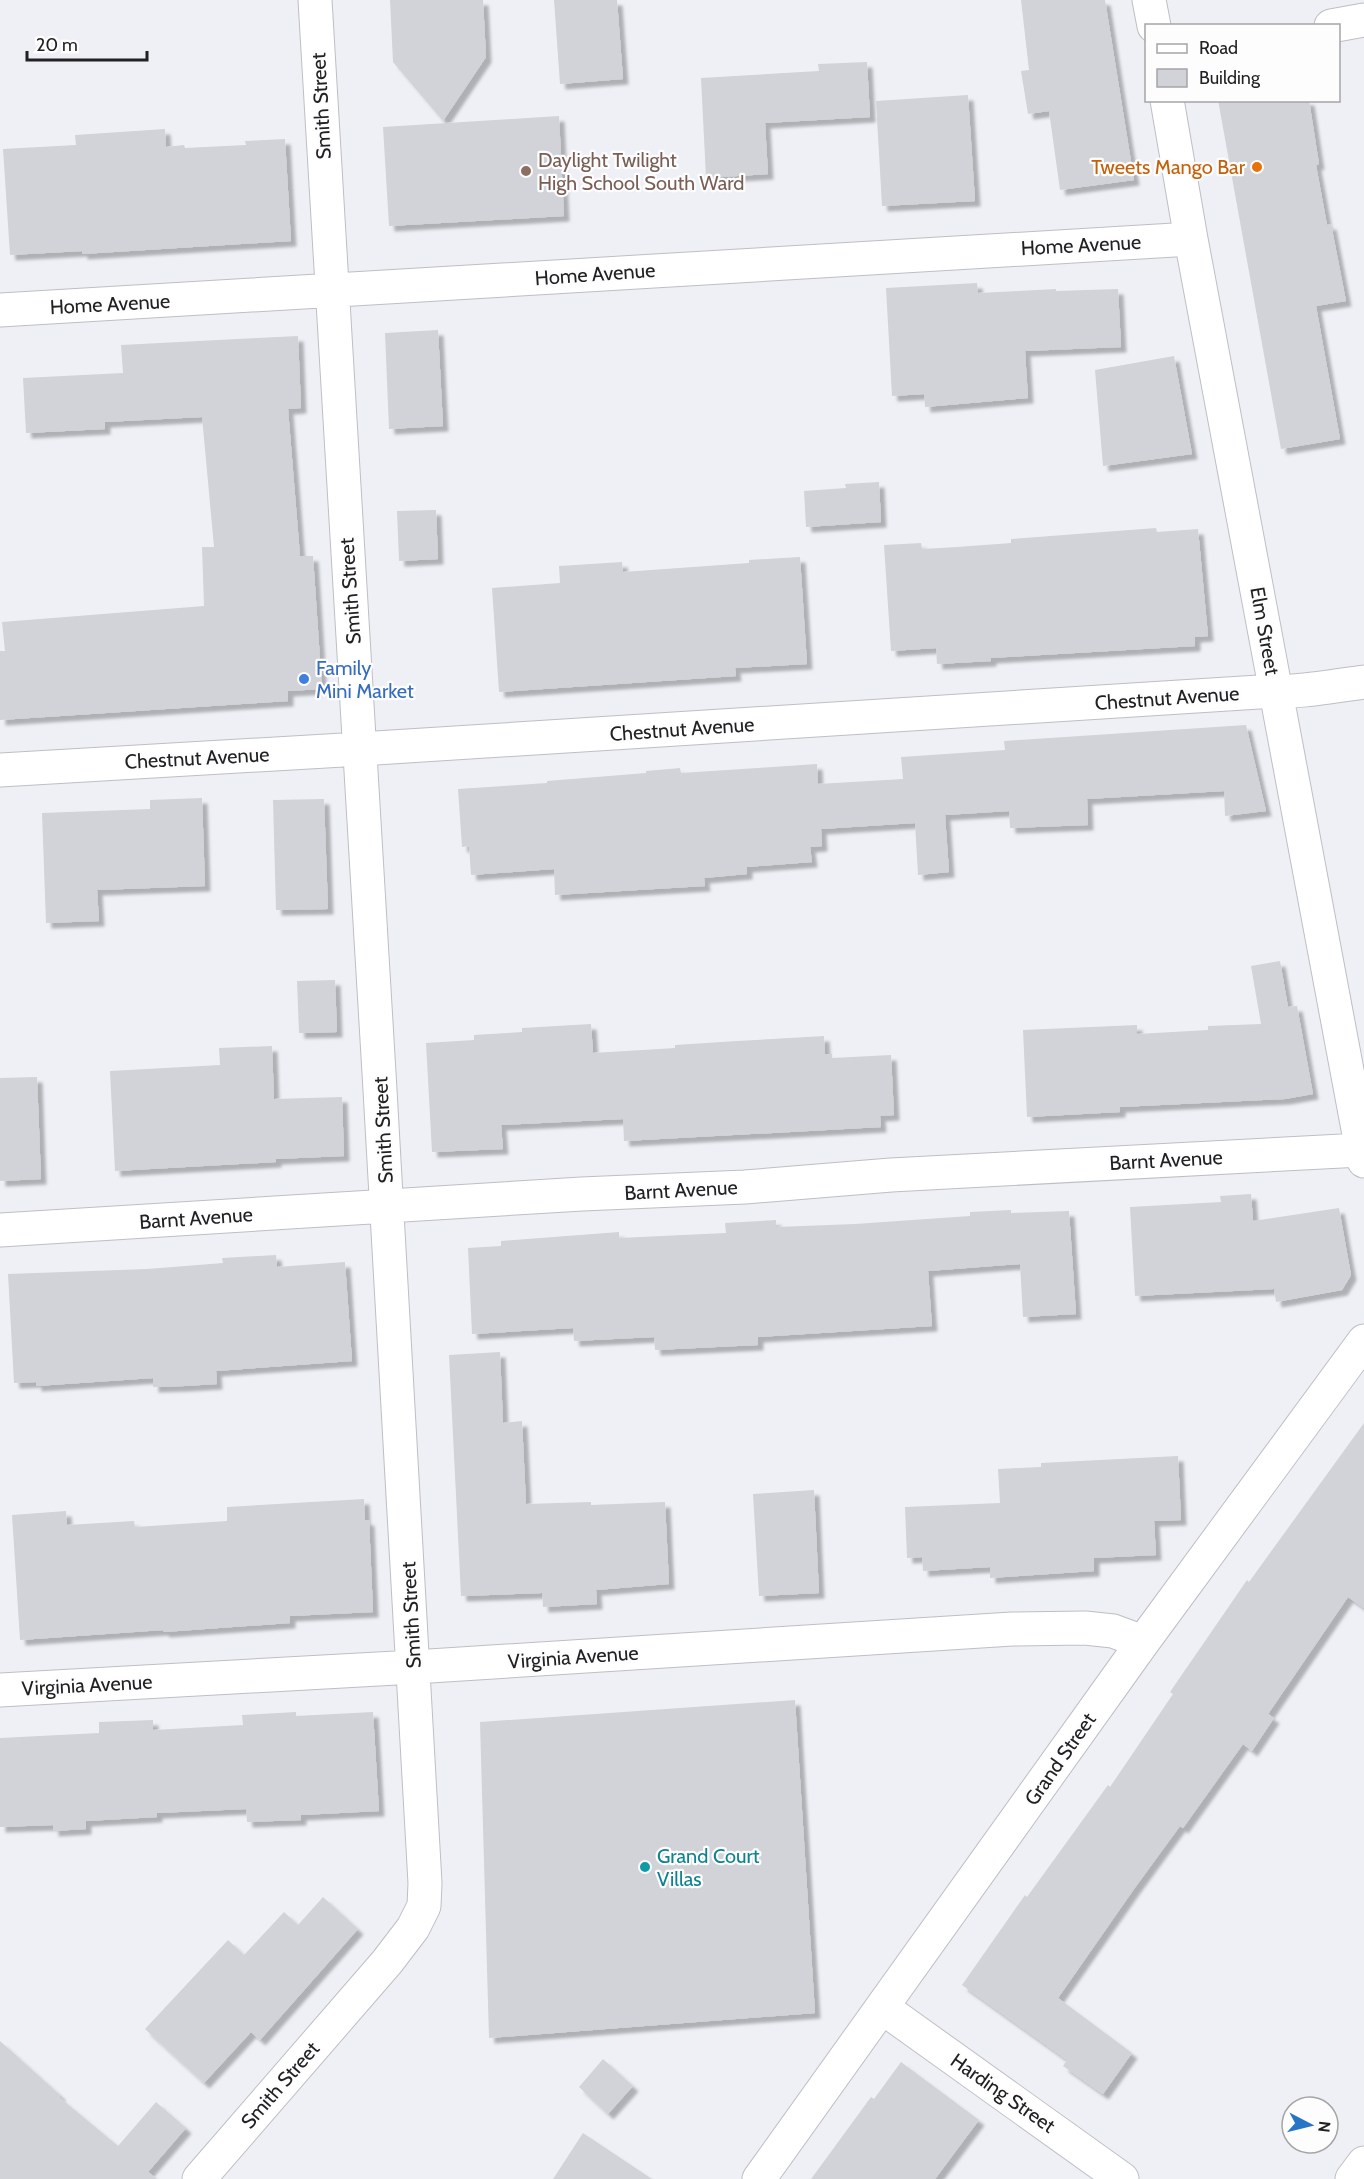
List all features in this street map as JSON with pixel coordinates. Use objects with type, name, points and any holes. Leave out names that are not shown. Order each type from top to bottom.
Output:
[{"type":"street","name":"Smith Street","points":[[199,2179],[387,1962],[413,1928],[424,1906],[425,1883],[414,1667],[388,1207],[315,0]]},
{"type":"street","points":[[1149,0],[1154,24]]},
{"type":"street","points":[[1340,24],[1364,20]]},
{"type":"street","name":"Elm Street","points":[[1167,102],[1363,1156]]},
{"type":"street","name":"Home Avenue","points":[[0,310],[1191,239]]},
{"type":"street","name":"Chestnut Avenue","points":[[0,770],[1259,692],[1276,693],[1364,682]]},
{"type":"street","name":"Barnt Avenue","points":[[0,1230],[582,1194],[745,1187],[891,1175],[1363,1156]]},
{"type":"street","name":"Grand Street","points":[[759,2179],[1143,1642],[1364,1343]]},
{"type":"street","name":"Virginia Avenue","points":[[0,1690],[414,1667],[1012,1629],[1085,1628],[1113,1631],[1143,1642]]},
{"type":"street","name":"Harding Street","points":[[883,2008],[1122,2179]]},
{"type":"street","points":[[1352,2179],[1364,2163]]},
{"type":"building","points":[[390,0],[483,0],[486,57],[443,121],[393,62]]},
{"type":"building","points":[[554,0],[617,0],[623,79],[560,84]]},
{"type":"building","points":[[1021,0],[1105,0],[1134,180],[1060,190],[1049,111],[1028,114],[1021,71],[1029,70]]},
{"type":"building","points":[[867,62],[870,117],[765,123],[768,174],[706,178],[701,78],[819,71],[818,64]]},
{"type":"building","points":[[968,95],[975,201],[882,206],[876,101]]},
{"type":"building","points":[[1218,102],[1309,102],[1319,164],[1316,165],[1327,225],[1331,224],[1346,301],[1316,306],[1340,439],[1281,449]]},
{"type":"building","points":[[559,116],[564,216],[389,226],[383,127]]},
{"type":"building","points":[[165,129],[166,147],[246,145],[245,141],[285,139],[291,241],[82,254],[82,251],[10,255],[3,149],[76,145],[75,135]]},
{"type":"building","points":[[977,283],[978,293],[1118,289],[1121,347],[1025,351],[1028,398],[925,407],[924,394],[892,396],[886,288]]},
{"type":"building","points":[[438,330],[443,426],[389,429],[385,333]]},
{"type":"building","points":[[298,336],[301,408],[288,409],[300,556],[313,556],[322,689],[288,691],[288,701],[0,720],[0,651],[5,651],[2,622],[204,606],[202,547],[214,547],[202,417],[105,422],[105,429],[26,433],[23,378],[123,373],[121,345]]},
{"type":"building","points":[[1174,356],[1192,454],[1103,466],[1095,370]]},
{"type":"building","points":[[879,482],[881,522],[806,527],[804,491],[846,488],[845,484]]},
{"type":"building","points":[[436,510],[438,559],[399,561],[397,511]]},
{"type":"building","points":[[1156,528],[1157,532],[1198,529],[1208,636],[1195,637],[1195,646],[991,658],[991,661],[937,664],[936,648],[891,651],[884,545],[921,543],[922,549],[957,547],[1011,543],[1011,539]]},
{"type":"building","points":[[800,557],[807,664],[735,668],[736,676],[499,692],[492,588],[560,583],[559,566],[622,562],[623,572]]},
{"type":"building","points":[[1246,725],[1266,811],[1225,816],[1224,791],[1087,799],[1088,825],[1010,828],[1009,811],[945,815],[949,872],[918,875],[915,823],[821,829],[822,846],[810,847],[812,862],[747,867],[747,874],[704,878],[705,886],[555,895],[554,869],[471,875],[469,846],[462,847],[458,789],[547,783],[547,781],[680,768],[681,773],[817,764],[818,784],[903,779],[901,757],[1005,750],[1004,741]]},
{"type":"building","points":[[202,798],[205,886],[97,890],[99,921],[46,923],[42,813],[150,809],[150,800]]},
{"type":"building","points":[[324,799],[328,909],[276,910],[273,800]]},
{"type":"building","points":[[1280,961],[1288,1007],[1297,1006],[1313,1094],[1285,1099],[1120,1107],[1120,1112],[1027,1117],[1023,1030],[1137,1025],[1137,1034],[1208,1030],[1208,1026],[1261,1024],[1251,966]]},
{"type":"building","points":[[335,980],[337,1032],[299,1033],[297,981]]},
{"type":"building","points":[[591,1024],[593,1053],[675,1048],[675,1045],[824,1036],[825,1054],[832,1054],[832,1058],[891,1055],[894,1115],[880,1116],[881,1127],[624,1141],[623,1119],[501,1125],[503,1149],[432,1152],[426,1043],[474,1040],[474,1035],[522,1032],[522,1028]]},
{"type":"building","points":[[272,1046],[274,1099],[342,1097],[344,1156],[115,1171],[110,1071],[220,1065],[219,1048]]},
{"type":"building","points":[[37,1077],[41,1179],[0,1181],[0,1078]]},
{"type":"building","points":[[1251,1194],[1253,1221],[1339,1208],[1351,1275],[1342,1290],[1276,1302],[1274,1289],[1135,1296],[1130,1207],[1221,1202],[1220,1196]]},
{"type":"building","points":[[1011,1210],[1011,1213],[1069,1211],[1076,1314],[1023,1317],[1020,1264],[928,1271],[932,1326],[758,1337],[758,1345],[655,1350],[654,1337],[574,1341],[573,1328],[472,1334],[468,1248],[501,1246],[501,1241],[619,1232],[619,1238],[726,1233],[725,1223],[776,1220],[776,1227],[855,1224],[970,1216],[970,1212]]},
{"type":"building","points":[[276,1255],[277,1267],[345,1262],[352,1361],[216,1371],[217,1384],[153,1387],[153,1378],[36,1386],[36,1382],[14,1383],[8,1274],[147,1269],[223,1263],[222,1258]]},
{"type":"building","points":[[500,1352],[503,1423],[522,1421],[526,1504],[591,1502],[591,1505],[665,1502],[669,1584],[596,1590],[597,1604],[543,1607],[542,1593],[461,1596],[449,1355]]},
{"type":"building","points":[[1364,1423],[1364,1608],[1348,1597],[1268,1714],[1274,1718],[1252,1751],[1243,1744],[1183,1828],[1180,1826],[1134,1889],[1058,1998],[1132,2053],[1103,2094],[1063,2066],[1067,2060],[962,1985],[1025,1895],[1027,1897],[1108,1785],[1110,1787],[1173,1694],[1170,1692],[1247,1580],[1249,1582]]},
{"type":"building","points":[[1178,1456],[1181,1520],[1154,1521],[1156,1555],[1094,1558],[1094,1571],[990,1578],[990,1567],[923,1571],[922,1557],[907,1558],[905,1507],[1000,1503],[998,1469],[1041,1467],[1041,1463]]},
{"type":"building","points":[[814,1490],[819,1593],[759,1596],[753,1494]]},
{"type":"building","points":[[364,1499],[365,1520],[369,1520],[373,1612],[290,1616],[290,1623],[20,1640],[12,1515],[66,1511],[67,1525],[134,1521],[135,1527],[227,1521],[227,1507]]},
{"type":"building","name":"Grand Court Villas","points":[[795,1700],[815,2013],[489,2038],[480,1722]]},
{"type":"building","points":[[296,1712],[296,1716],[373,1712],[379,1811],[301,1815],[301,1820],[247,1822],[246,1809],[157,1813],[157,1817],[86,1821],[86,1829],[53,1831],[53,1825],[0,1827],[0,1738],[99,1733],[99,1722],[153,1720],[153,1730],[243,1725],[242,1715]]},
{"type":"building","points":[[323,1897],[358,1929],[260,2040],[251,2032],[204,2083],[145,2029],[228,1940],[244,1955],[284,1912],[298,1925]]},
{"type":"building","points":[[0,2041],[60,2095],[59,2097],[118,2146],[156,2102],[186,2128],[148,2172],[157,2179],[0,2179]]},
{"type":"building","points":[[603,2059],[633,2086],[608,2114],[579,2087]]},
{"type":"building","points":[[901,2062],[979,2120],[935,2179],[811,2179],[871,2097],[874,2099]]},
{"type":"building","points":[[583,2133],[652,2179],[553,2179]]},
{"type":"place","name":"Tweets Mango Bar","points":[[1257,167]]},
{"type":"place","name":"Daylight Twilight High School South Ward","points":[[526,171]]},
{"type":"place","name":"Family Mini Market","points":[[304,679]]},
{"type":"place","name":"Grand Court Villas","points":[[645,1867]]}]
